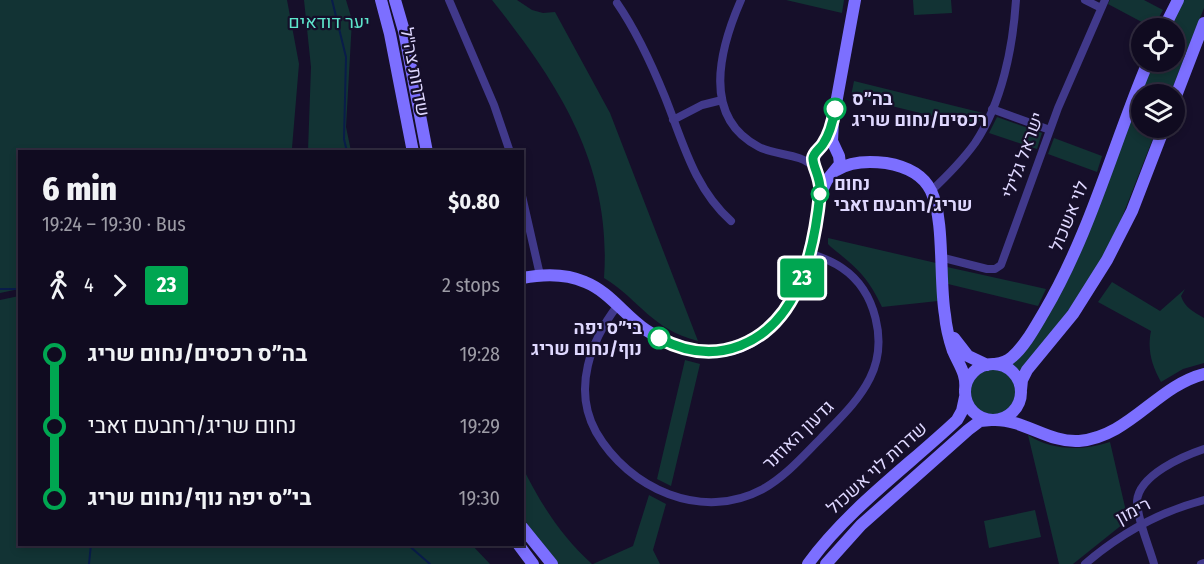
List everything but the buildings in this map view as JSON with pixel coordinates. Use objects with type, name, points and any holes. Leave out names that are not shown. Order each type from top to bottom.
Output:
[{"type":"street","name":"שדרות צה\"ל","points":[[381,0],[413,150]]},
{"type":"street","name":"שדרות צה\"ל","points":[[395,0],[404,31],[427,150]]},
{"type":"street","points":[[449,0],[494,105],[509,150]]},
{"type":"street","points":[[741,0],[731,21],[722,53],[720,82],[722,99],[736,128],[746,139],[759,147],[792,156],[809,163],[825,174],[848,165],[865,162]]},
{"type":"street","points":[[820,193],[840,162],[832,138],[833,120],[855,0]]},
{"type":"street","points":[[931,191],[956,168],[976,141],[992,109],[1008,54],[1016,0]]},
{"type":"street","points":[[1085,0],[1103,4]]},
{"type":"street","points":[[1169,18],[1178,0]]},
{"type":"street","points":[[617,3],[645,52],[701,186],[731,221]]},
{"type":"street","name":"ישראל גלילי","points":[[940,257],[987,269],[995,269],[1001,265],[1078,58],[1103,4]]},
{"type":"street","points":[[1180,84],[1204,23]]},
{"type":"street","name":"לוי אשכול","points":[[991,364],[1006,362],[1018,352],[1061,281],[1084,230],[1145,72]]},
{"type":"street","points":[[674,120],[702,105],[722,99]]},
{"type":"street","points":[[992,109],[1050,130]]},
{"type":"street","points":[[524,278],[560,275],[584,281],[607,295],[643,327],[668,343],[681,348],[706,353],[730,350],[752,340],[780,316],[798,287],[809,253],[820,193],[813,160],[826,139],[833,120]]},
{"type":"street","points":[[993,420],[1011,414],[1021,394],[1022,380],[1027,370],[1073,314],[1117,243],[1160,138]]},
{"type":"street","points":[[792,156],[807,155],[828,147],[848,158],[865,162],[887,163],[906,169],[922,179],[931,191],[938,216],[944,312],[952,347],[965,374],[965,393],[969,406],[975,413],[993,420],[1011,422],[1054,438],[1070,441],[1097,437],[1126,423],[1179,384],[1204,374]]},
{"type":"street","points":[[524,205],[540,275]]},
{"type":"street","name":"גדעון האוזנר","points":[[618,305],[603,325],[593,346],[587,367],[585,388],[588,408],[594,427],[604,446],[638,478],[674,497],[706,503],[739,499],[766,488],[778,479],[843,415],[860,396],[871,376],[877,355],[878,335],[875,316],[863,290],[844,269],[828,259],[809,253]]},
{"type":"street","points":[[944,312],[951,332],[963,351],[974,360],[1008,368],[1015,374],[1026,420],[1038,432]]},
{"type":"street","points":[[965,393],[972,374],[991,364]]},
{"type":"street","name":"שדרות לוי אשכול","points":[[808,564],[850,514],[957,420],[962,411],[965,393]]},
{"type":"street","name":"שדרות לוי אשכול","points":[[826,564],[861,525],[970,428],[983,420],[993,420]]},
{"type":"street","points":[[1154,564],[1137,504],[1141,490],[1171,463],[1204,449]]},
{"type":"street","name":"רימון","points":[[1085,564],[1105,547],[1142,523],[1177,508],[1204,500]]},
{"type":"street","points":[[524,529],[552,564]]},
{"type":"street","points":[[520,546],[533,564]]},
{"type":"green space","points":[[0,0],[287,0],[299,64],[290,150],[18,150],[18,289],[0,293]]},
{"type":"green space","name":"יער דודאים","points":[[304,0],[346,0],[352,20],[346,127],[351,150],[308,150],[311,67]]},
{"type":"green space","points":[[492,0],[517,0],[532,10],[543,13],[555,12],[610,113],[698,341],[682,336],[657,322],[604,278],[604,237],[599,199],[590,163],[576,128],[539,63]]},
{"type":"green space","points":[[786,0],[844,0],[842,13]]},
{"type":"green space","points":[[913,0],[951,0],[952,13],[914,15]]},
{"type":"green space","points":[[1110,0],[1144,0],[1163,10],[1159,18],[1134,18],[1108,4]]},
{"type":"green space","points":[[1183,0],[1204,0],[1204,8],[1185,56],[1185,18],[1174,18]]},
{"type":"green space","points":[[1150,72],[1179,72],[1174,84],[1144,84]]},
{"type":"green space","points":[[854,81],[983,113],[977,127],[851,96]]},
{"type":"green space","points":[[1131,115],[1131,138],[1153,138],[1119,225],[1083,291],[1021,372],[1010,364],[1038,328]]},
{"type":"green space","points":[[997,117],[1042,133],[1037,149],[989,133]]},
{"type":"green space","points":[[1054,138],[1102,156],[1097,172],[1048,154]]},
{"type":"green space","points":[[828,238],[936,263],[938,301],[882,307],[866,280],[828,244]]},
{"type":"green space","points":[[947,267],[1046,289],[1038,306],[948,284]]},
{"type":"green space","points":[[1112,282],[1160,311],[1185,289],[1181,296],[1185,304],[1204,318],[1204,363],[1183,369],[1161,382],[1151,358],[1151,331],[1098,302]]},
{"type":"green space","points":[[18,296],[18,546],[473,546],[490,564],[0,564],[0,300]]},
{"type":"green space","points":[[685,360],[700,364],[671,486],[657,479]]},
{"type":"green space","points":[[993,369],[1009,376],[1016,392],[1009,408],[993,415],[977,408],[970,392],[977,376]]},
{"type":"green space","points":[[1028,435],[1047,444],[1068,448],[1089,447],[1110,442],[1128,520],[1073,564],[1059,564]]},
{"type":"green space","points":[[524,470],[552,518],[592,564],[558,564],[524,519]]},
{"type":"green space","points":[[649,495],[666,504],[653,550],[660,564],[593,564],[633,546]]},
{"type":"green space","points":[[1035,510],[1041,537],[989,548],[984,521]]},
{"type":"waterway","points":[[332,0],[346,57],[344,139],[347,150]]},
{"type":"waterway","points":[[0,289],[18,289]]},
{"type":"waterway","points":[[89,564],[91,546]]},
{"type":"waterway","points":[[409,546],[430,564]]},
{"type":"bus line","name":"23","points":[[659,338],[694,351],[706,353],[730,350],[762,333],[787,307],[806,265],[820,193],[820,183],[813,164],[813,157],[827,136],[835,109]]},
{"type":"place","name":"בה״ס רכסים/נחום שריג","points":[[835,109]]},
{"type":"place","name":"נחום שריג/רחבעם זאבי","points":[[820,194]]},
{"type":"place","name":"בי״ס יפה נוף/נחום שריג","points":[[659,338]]}]
